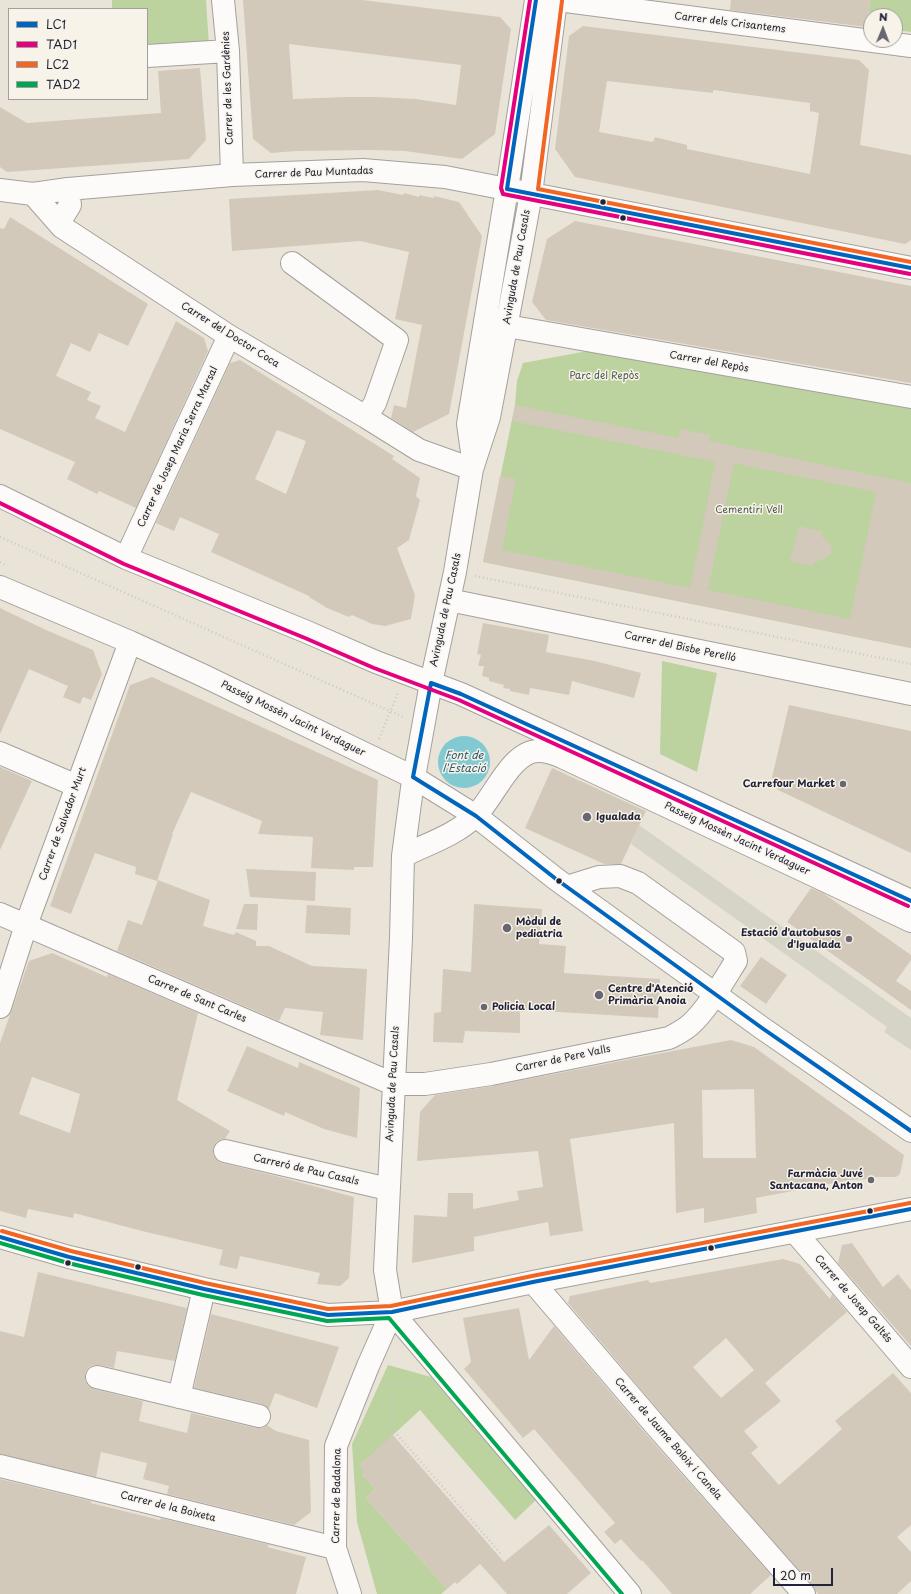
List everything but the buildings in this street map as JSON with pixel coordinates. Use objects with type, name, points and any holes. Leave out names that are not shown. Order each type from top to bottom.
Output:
[{"type":"street","name":"Carrer de les Gardènies","points":[[223,0],[228,51],[232,176]]},
{"type":"street","name":"Avinguda de Pau Casals","points":[[473,464],[468,424],[507,189],[536,0]]},
{"type":"street","name":"Avinguda de Pau Casals","points":[[392,1312],[385,1270],[401,938],[403,856],[413,777],[431,683],[455,572],[473,464],[489,417],[531,194],[556,0]]},
{"type":"street","name":"Carrer dels Crisantems","points":[[556,0],[905,49]]},
{"type":"street","points":[[148,56],[228,51]]},
{"type":"street","name":"Carrer de Pau Muntadas","points":[[33,194],[68,189],[232,176],[363,170],[445,176],[911,268]]},
{"type":"street","points":[[62,228],[62,218],[70,205],[68,189]]},
{"type":"street","points":[[0,190],[33,194]]},
{"type":"street","name":"Carrer del Doctor Coca","points":[[33,194],[62,228],[229,336],[419,450],[473,464]]},
{"type":"street","points":[[292,263],[397,340],[374,403],[366,417]]},
{"type":"street","name":"Carrer del Repòs","points":[[507,326],[911,397]]},
{"type":"street","name":"Carrer de Josep Maria Serra Marsal","points":[[126,558],[229,336]]},
{"type":"street","name":"Passeig Mossèn Jacint Verdaguer","points":[[0,496],[126,558],[300,629],[376,662],[461,694],[911,901]]},
{"type":"street","name":"Passeig Mossèn Jacint Verdaguer","points":[[0,587],[130,642],[202,675],[413,777],[476,816],[566,887],[762,1028],[911,1131]]},
{"type":"street","name":"Carrer del Bisbe Perelló","points":[[449,600],[911,694]]},
{"type":"street","name":"Carrer de Salvador Murt","points":[[0,1007],[26,925],[130,642]]},
{"type":"street","name":"Passeig Mossèn Jacint Verdaguer","points":[[476,816],[517,760],[526,753],[538,750],[550,752],[911,921]]},
{"type":"street","points":[[0,753],[77,786]]},
{"type":"street","points":[[403,856],[460,828],[476,816]]},
{"type":"street","points":[[566,887],[599,877],[620,876],[638,883],[734,952],[736,960],[714,994]]},
{"type":"street","name":"Carrer de Sant Carles","points":[[0,914],[393,1084]]},
{"type":"street","name":"Carrer de Pere Valls","points":[[393,1084],[424,1084],[491,1074],[669,1038],[692,1024],[714,994]]},
{"type":"street","name":"Carreró de Pau Casals","points":[[225,1151],[388,1189]]},
{"type":"street","points":[[0,1237],[69,1257],[204,1289],[328,1315],[392,1312],[533,1282],[911,1209]]},
{"type":"street","name":"Carrer de Josep Galtés","points":[[795,1232],[911,1367]]},
{"type":"street","name":"Carrer de Jaume Boloix i Canela","points":[[533,1282],[661,1432],[804,1594]]},
{"type":"street","points":[[179,1397],[204,1289]]},
{"type":"street","points":[[392,1312],[630,1594]]},
{"type":"street","name":"Carrer de Badalona","points":[[350,1594],[336,1548],[336,1446],[368,1366],[392,1312]]},
{"type":"street","points":[[97,1377],[259,1416]]},
{"type":"street","name":"Carrer de la Boixeta","points":[[0,1466],[336,1548]]},
{"type":"path","points":[[0,537],[423,725]]},
{"type":"path","points":[[455,572],[911,664]]},
{"type":"path","points":[[372,758],[398,693],[397,688]]},
{"type":"path","points":[[443,1372],[428,1382],[414,1384],[390,1382],[394,1431],[500,1554]]},
{"type":"shaded area","points":[[639,825],[911,1018],[911,1050],[884,1032],[887,1027],[631,844]]},
{"type":"green space","points":[[112,0],[206,0],[209,46],[148,50],[148,8],[112,8]]},
{"type":"green space","points":[[870,0],[911,0],[911,32],[903,31],[903,8],[869,8]]},
{"type":"green space","name":"Cementiri Vell","points":[[598,349],[911,408],[911,648],[483,562],[515,405],[517,381],[523,363]]},
{"type":"green space","points":[[662,661],[717,673],[697,772],[660,754]]},
{"type":"green space","points":[[388,1365],[431,1377],[536,1500],[515,1520],[420,1410],[393,1435],[363,1470],[363,1475],[375,1489],[366,1498],[447,1589],[441,1594],[377,1594],[357,1522],[352,1444]]},
{"type":"water","name":"Font de l'Estació","points":[[464,736],[474,738],[482,744],[488,752],[490,762],[488,772],[482,780],[474,786],[464,788],[454,786],[446,780],[440,772],[438,762],[440,752],[446,744],[454,738]]},
{"type":"transit line","name":"TAD1","points":[[530,0],[501,188],[503,194],[910,274]]},
{"type":"transit line","name":"LC1","points":[[536,0],[507,189],[911,268]]},
{"type":"transit line","name":"LC2","points":[[562,1],[538,189],[911,262]]},
{"type":"transit line","name":"TAD1","points":[[0,503],[124,564],[374,668],[459,700],[908,906]]},
{"type":"transit line","name":"LC1","points":[[911,901],[461,694],[431,683],[413,777],[476,816],[556,879],[762,1028],[911,1131]]},
{"type":"transit line","name":"LC2","points":[[2,1231],[71,1251],[205,1283],[328,1309],[391,1306],[532,1276],[910,1203]]},
{"type":"transit line","name":"LC1","points":[[0,1237],[69,1257],[204,1289],[328,1315],[392,1312],[533,1282],[911,1209]]},
{"type":"transit line","name":"TAD2","points":[[0,1243],[68,1263],[203,1295],[327,1321],[389,1318],[622,1594]]},
{"type":"place","name":"Carrefour Market","points":[[843,784]]},
{"type":"place","name":"Igualada","points":[[587,817]]},
{"type":"place","name":"Mòdul de pediatria","points":[[507,928]]},
{"type":"place","name":"Estació d'autobusos d'Igualada","points":[[849,939]]},
{"type":"place","name":"Centre d'Atenció Primària Anoia","points":[[599,995]]},
{"type":"place","name":"Policia Local","points":[[484,1007]]},
{"type":"place","name":"Farmàcia Juvé Santacana, Anton","points":[[871,1180]]},
{"type":"park label","name":"Parc del Repòs","points":[[604,376]]}]
